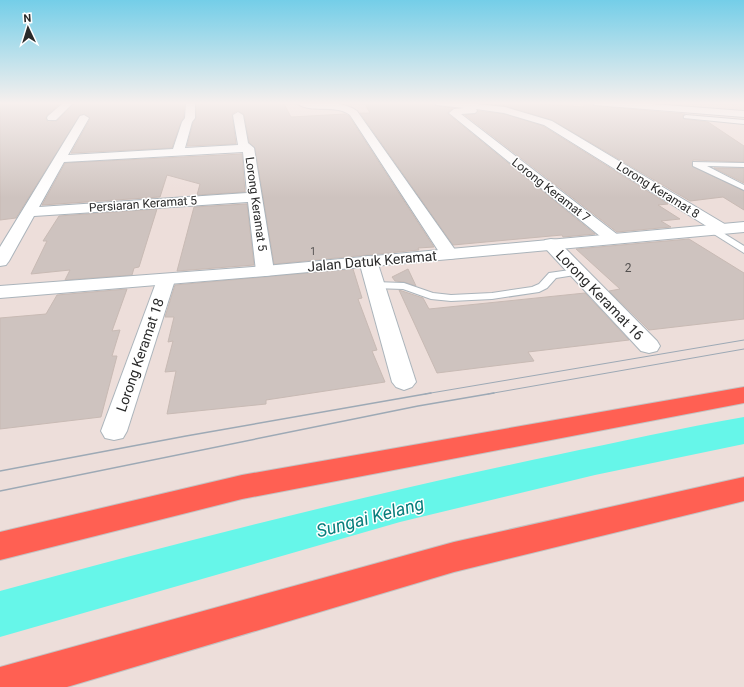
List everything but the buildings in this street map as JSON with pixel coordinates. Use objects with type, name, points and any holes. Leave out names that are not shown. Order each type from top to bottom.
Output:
[{"type":"highway","points":[[0,546],[242,487],[676,406],[744,395]]},
{"type":"highway","points":[[0,687],[454,557],[744,489]]},
{"type":"street","points":[[0,261],[75,134]]},
{"type":"street","points":[[178,152],[183,134]]},
{"type":"street","name":"Lorong Keramat 5","points":[[241,134],[243,144],[248,148],[256,197],[265,271]]},
{"type":"street","points":[[368,134],[449,254]]},
{"type":"street","name":"Lorong Keramat 7","points":[[481,134],[612,238]]},
{"type":"street","name":"Lorong Keramat 8","points":[[569,134],[717,229]]},
{"type":"street","points":[[60,159],[248,148]]},
{"type":"street","name":"Persiaran Keramat 5","points":[[30,212],[256,197]]},
{"type":"street","name":"Jalan Datuk Keramat","points":[[0,292],[166,280],[744,227]]},
{"type":"street","name":"Lorong Keramat 16","points":[[551,244],[649,346]]},
{"type":"street","points":[[368,262],[404,382]]},
{"type":"street","name":"Lorong Keramat 18","points":[[114,431],[166,280]]},
{"type":"lane","points":[[744,164],[696,164],[744,188]]},
{"type":"lane","points":[[717,229],[744,250]]},
{"type":"lane","points":[[374,285],[404,286],[431,296],[451,298],[472,297],[535,290],[543,286],[553,275],[577,272]]},
{"type":"water","name":"Sungai Kelang","points":[[744,417],[744,444],[595,475],[400,522],[0,637],[0,591],[207,536],[346,502],[626,440]]},
{"type":"tram line","points":[[425,394],[744,340]]},
{"type":"tram line","points":[[488,394],[744,349]]},
{"type":"tram line","points":[[0,471],[186,436],[431,393]]},
{"type":"tram line","points":[[0,491],[418,406],[494,393]]}]
